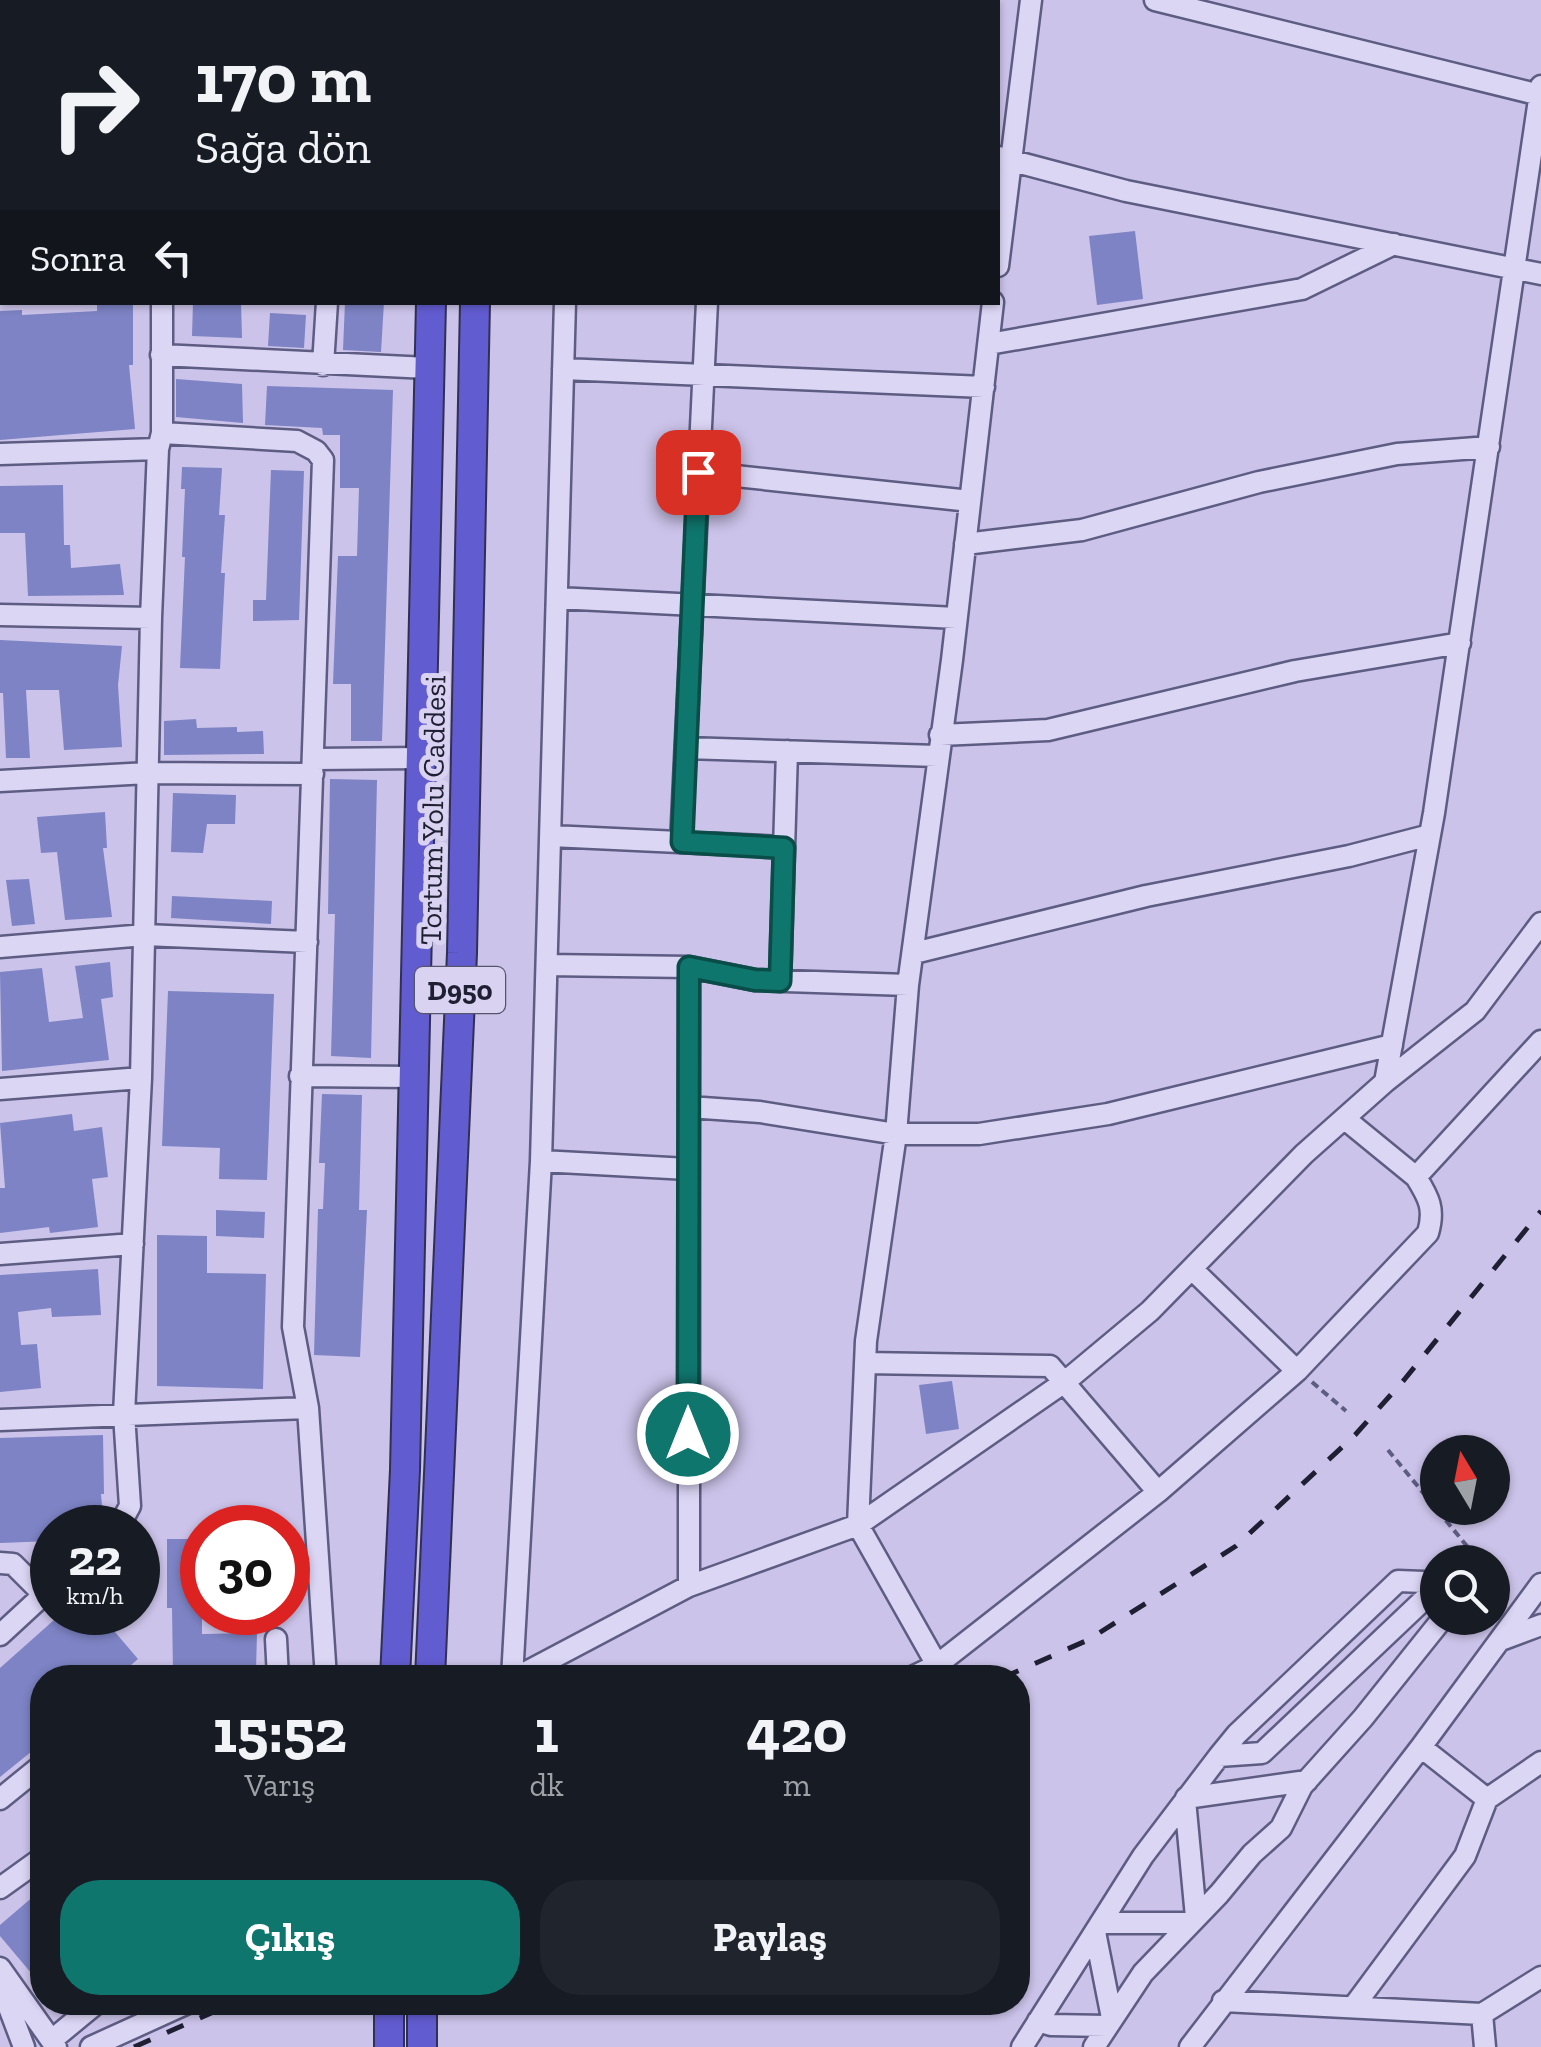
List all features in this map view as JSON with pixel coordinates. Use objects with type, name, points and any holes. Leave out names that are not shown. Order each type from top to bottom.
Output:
[{"type":"highway","name":"Tortum Yolu Caddesi","points":[[396,1665],[404,1470],[431,305]]},
{"type":"highway","name":"Tortum Yolu Caddesi","points":[[431,1665],[461,971],[476,305]]},
{"type":"highway","points":[[389,2043],[390,2015]]},
{"type":"highway","points":[[422,2015],[422,2047]]},
{"type":"street","points":[[1000,230],[1004,159],[1031,0]]},
{"type":"street","points":[[1156,0],[1540,95]]},
{"type":"street","points":[[1385,1082],[1430,835],[1541,86]]},
{"type":"street","points":[[1004,159],[1126,191],[1541,274]]},
{"type":"street","points":[[988,344],[1302,289],[1394,244]]},
{"type":"street","points":[[130,1505],[124,1414],[145,934],[162,305]]},
{"type":"street","points":[[323,365],[326,305]]},
{"type":"street","points":[[514,1665],[541,1161],[564,305]]},
{"type":"street","points":[[682,842],[706,305]]},
{"type":"street","points":[[936,1665],[858,1525],[865,1363],[896,1134],[908,985],[993,305]]},
{"type":"street","points":[[161,355],[428,368]]},
{"type":"street","points":[[563,369],[984,387]]},
{"type":"street","points":[[0,454],[160,441],[298,441],[323,460],[293,1327],[308,1408],[325,1665]]},
{"type":"street","points":[[965,544],[1082,530],[1258,482],[1397,454],[1490,447]]},
{"type":"street","points":[[698,472],[970,501]]},
{"type":"street","points":[[557,598],[956,618]]},
{"type":"street","points":[[0,614],[151,618]]},
{"type":"street","points":[[686,748],[788,751],[939,745],[1048,730],[1295,671],[1460,643]]},
{"type":"street","points":[[780,981],[788,751]]},
{"type":"street","points":[[0,780],[420,758]]},
{"type":"street","points":[[914,953],[1146,896],[1350,856],[1430,835]]},
{"type":"street","points":[[551,836],[784,848]]},
{"type":"street","points":[[538,1665],[689,1586],[858,1525],[1066,1381],[1150,1311],[1304,1154],[1475,1010],[1541,922]]},
{"type":"street","points":[[0,947],[145,934],[307,942]]},
{"type":"street","points":[[547,965],[689,967],[755,980],[908,985]]},
{"type":"street","points":[[689,967],[689,1586]]},
{"type":"street","points":[[1416,1177],[1541,1041]]},
{"type":"street","points":[[688,1108],[760,1112],[896,1134],[979,1134],[1108,1114],[1392,1045]]},
{"type":"street","points":[[300,1076],[413,1077]]},
{"type":"street","points":[[0,1090],[140,1078]]},
{"type":"street","points":[[938,1665],[1158,1492],[1298,1370],[1428,1233],[1433,1214],[1430,1199],[1416,1177],[1344,1119]]},
{"type":"street","points":[[541,1161],[688,1169]]},
{"type":"street","points":[[0,1254],[133,1244]]},
{"type":"street","points":[[1192,1269],[1298,1370]]},
{"type":"street","points":[[865,1363],[1050,1366],[1158,1492]]},
{"type":"street","points":[[0,1420],[308,1408]]},
{"type":"street","points":[[0,1563],[13,1564],[30,1577]]},
{"type":"street","points":[[1022,2047],[1044,2023],[1142,1856],[1238,1734],[1398,1582],[1420,1581]]},
{"type":"street","points":[[1190,2047],[1541,1584]]},
{"type":"street","points":[[1220,1756],[1262,1752],[1420,1605]]},
{"type":"street","points":[[0,1634],[30,1607]]},
{"type":"street","points":[[1501,1640],[1541,1625]]},
{"type":"street","points":[[1094,2047],[1143,1973],[1286,1821],[1295,1797],[1307,1781],[1429,1635]]},
{"type":"street","points":[[276,1638],[277,1665]]},
{"type":"street","points":[[1421,1747],[1487,1799]]},
{"type":"street","points":[[1354,2006],[1465,1856],[1487,1799],[1541,1762]]},
{"type":"street","points":[[0,1799],[30,1775]]},
{"type":"street","points":[[1185,1799],[1307,1781]]},
{"type":"street","points":[[1185,1799],[1194,1920]]},
{"type":"street","points":[[0,1888],[30,1867]]},
{"type":"street","points":[[1098,1928],[1194,1920]]},
{"type":"street","points":[[1098,1928],[1109,2022]]},
{"type":"street","points":[[0,1968],[30,2010]]},
{"type":"street","points":[[1223,2001],[1482,2014],[1541,1977]]},
{"type":"street","points":[[0,1984],[24,2047]]},
{"type":"street","points":[[1482,2014],[1485,2047]]},
{"type":"street","points":[[34,2015],[54,2043],[84,2015]]},
{"type":"street","points":[[91,2047],[161,2015]]},
{"type":"street","points":[[1044,2023],[1109,2022]]},
{"type":"street","points":[[1044,2023],[1049,2047]]},
{"type":"path","points":[[1298,1370],[1346,1411]]},
{"type":"path","points":[[1388,1450],[1466,1545]]},
{"type":"building","points":[[1135,231],[1143,299],[1097,305],[1089,236]]},
{"type":"building","points":[[97,305],[133,305],[133,365],[129,365],[135,429],[0,440],[0,311],[22,310],[22,315],[97,311]]},
{"type":"building","points":[[193,305],[241,305],[242,338],[192,336]]},
{"type":"building","points":[[345,305],[384,305],[381,352],[343,350]]},
{"type":"building","points":[[270,313],[306,315],[304,348],[268,346]]},
{"type":"building","points":[[176,379],[242,384],[243,423],[176,417]]},
{"type":"building","points":[[267,386],[393,390],[382,741],[351,741],[351,684],[333,684],[338,556],[357,556],[359,488],[340,488],[340,435],[323,435],[322,428],[265,425]]},
{"type":"building","points":[[182,467],[222,468],[219,515],[225,515],[221,573],[225,573],[220,669],[180,668],[185,557]]},
{"type":"building","points":[[271,470],[304,471],[299,620],[253,621],[253,600],[266,600]]},
{"type":"building","points":[[63,485],[64,545],[70,545],[71,568],[120,564],[124,595],[28,596],[25,533],[0,533],[0,486]]},
{"type":"building","points":[[0,640],[122,646],[118,685],[122,747],[64,750],[59,690],[26,690],[30,758],[6,758]]},
{"type":"building","points":[[196,719],[197,728],[263,731],[264,754],[164,755],[164,721]]},
{"type":"building","points":[[330,779],[377,780],[371,1058],[331,1056],[335,914],[328,914]]},
{"type":"building","points":[[173,793],[236,795],[235,824],[207,824],[203,853],[171,852]]},
{"type":"building","points":[[105,812],[107,848],[103,848],[112,917],[65,920],[57,852],[41,853],[37,817]]},
{"type":"building","points":[[29,879],[35,924],[12,926],[6,880]]},
{"type":"building","points":[[172,896],[272,901],[271,924],[171,918]]},
{"type":"building","points":[[110,962],[113,997],[101,999],[109,1060],[2,1071],[0,972],[42,968],[49,1022],[83,1018],[75,966]]},
{"type":"building","points":[[168,991],[274,994],[267,1180],[219,1179],[220,1148],[162,1146]]},
{"type":"building","points":[[322,1094],[362,1095],[359,1210],[367,1210],[360,1357],[314,1355],[318,1209],[323,1209],[325,1163],[319,1163]]},
{"type":"building","points":[[72,1114],[74,1131],[102,1127],[108,1177],[92,1179],[98,1227],[50,1233],[49,1227],[0,1233],[0,1188],[5,1188],[0,1123]]},
{"type":"building","points":[[216,1210],[265,1212],[264,1238],[216,1236]]},
{"type":"building","points":[[157,1235],[207,1236],[207,1273],[266,1274],[263,1389],[157,1386]]},
{"type":"building","points":[[98,1269],[101,1315],[52,1317],[51,1308],[18,1312],[21,1345],[37,1344],[41,1388],[0,1392],[0,1275]]},
{"type":"building","points":[[952,1381],[959,1429],[926,1434],[919,1385]]},
{"type":"building","points":[[103,1435],[102,1505],[30,1505],[30,1542],[0,1543],[0,1438]]},
{"type":"building","points":[[167,1539],[180,1539],[180,1635],[257,1635],[256,1665],[173,1665],[172,1608],[167,1608]]},
{"type":"building","points":[[37,1635],[118,1635],[138,1659],[131,1665],[30,1665],[30,1753],[0,1777],[0,1668]]},
{"type":"building","points":[[30,1899],[30,1972],[0,1936],[0,1925]]},
{"type":"railway","points":[[1030,1666],[1088,1640],[1236,1546],[1355,1435],[1541,1211]]},
{"type":"railway","points":[[134,2047],[207,2015]]},
{"type":"route","points":[[688,1434],[689,967],[780,981],[784,848],[682,842],[698,472]]}]
